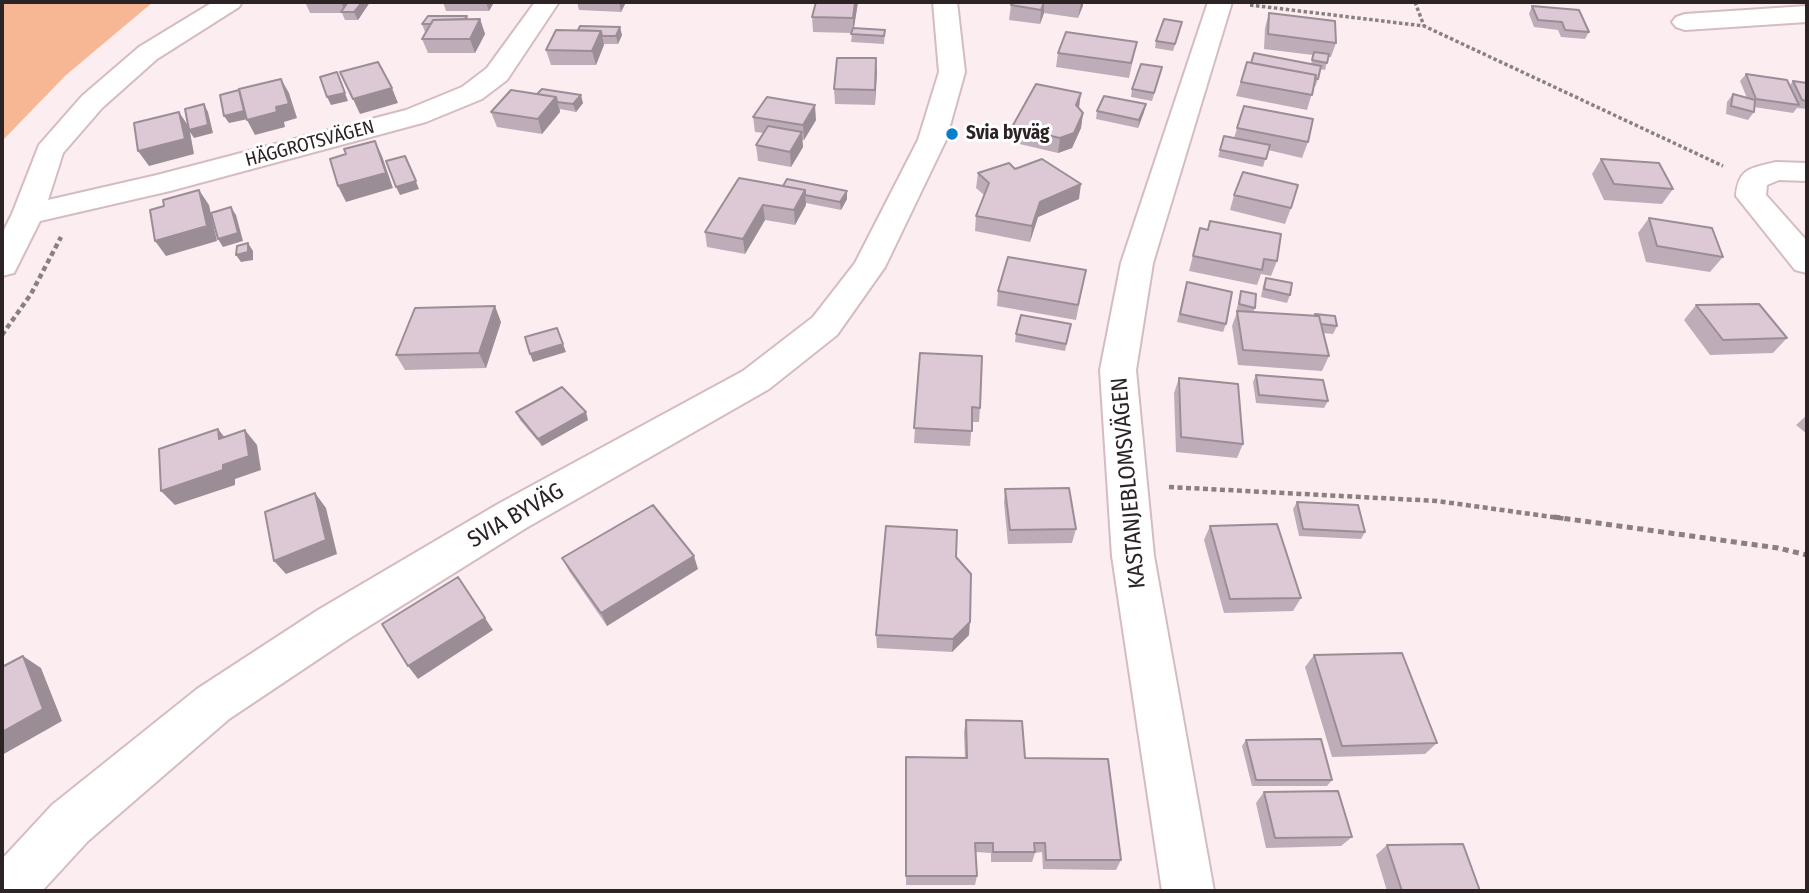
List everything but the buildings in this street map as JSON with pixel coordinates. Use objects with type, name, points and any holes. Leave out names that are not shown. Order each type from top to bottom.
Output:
[{"type":"street","points":[[2,265],[28,214],[50,151],[92,102],[148,52],[230,2]]},
{"type":"street","name":"HÄGGROTSVÄGEN","points":[[28,214],[159,184],[403,120],[461,98],[497,74],[547,2]]},
{"type":"street","name":"SVIA BYVÄG","points":[[6,891],[70,823],[214,704],[334,624],[512,516],[756,380],[825,326],[869,267],[932,140],[952,72],[945,2]]},
{"type":"street","name":"KASTANJEBLOMSVÄGEN","points":[[1188,891],[1133,556],[1118,370],[1136,263],[1229,3]]},
{"type":"street","points":[[1685,22],[1807,14]]},
{"type":"street","points":[[1807,172],[1776,171],[1752,180],[1751,196],[1807,262]]},
{"type":"path","points":[[1415,2],[1424,26]]},
{"type":"path","points":[[1229,3],[1424,26],[1752,180]]},
{"type":"path","points":[[2,335],[31,293],[59,242],[71,204]]},
{"type":"path","points":[[1127,485],[1437,502],[1779,548],[1807,555]]},
{"type":"shaded area","points":[[2,2],[153,2],[66,75],[2,141]]},
{"type":"place","name":"Svia byväg","points":[[952,134]]}]
